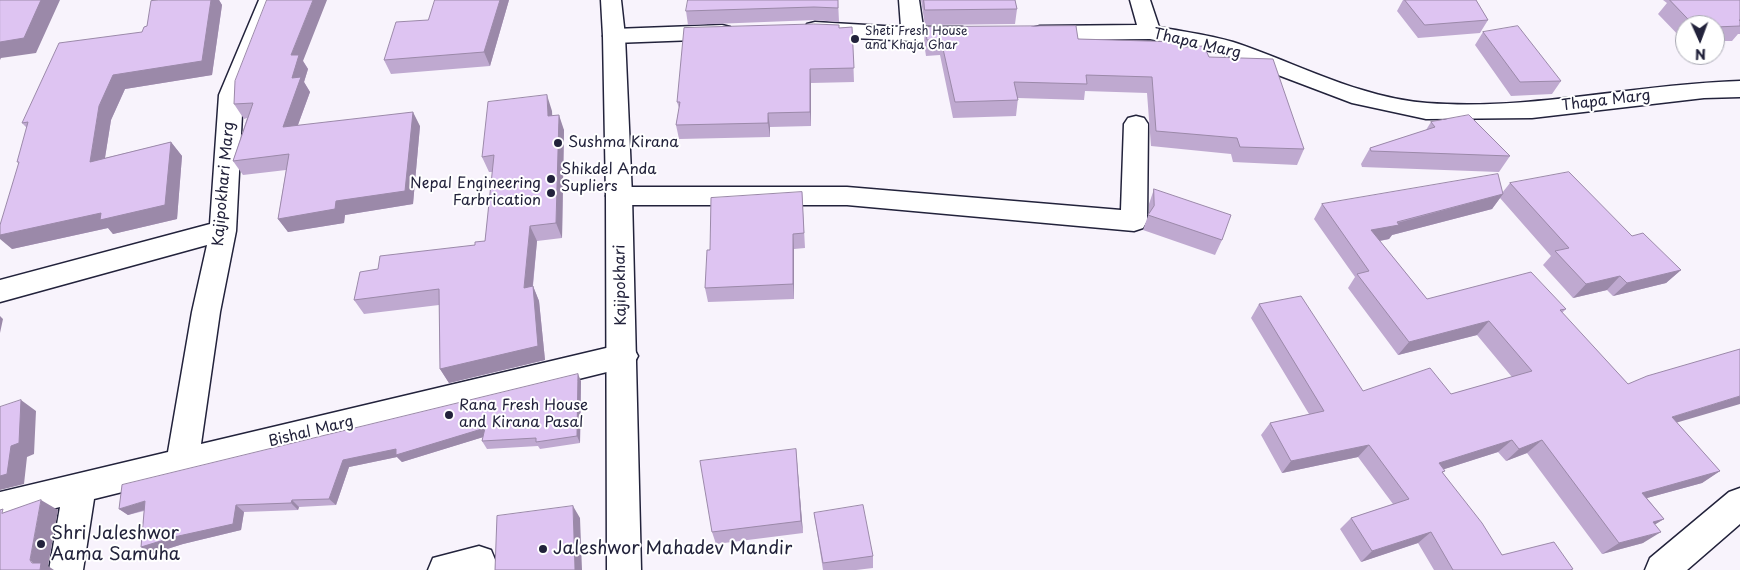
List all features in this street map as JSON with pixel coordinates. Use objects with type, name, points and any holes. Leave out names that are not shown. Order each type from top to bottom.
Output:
[{"type":"street","name":"Kajipokhari Marg","points":[[182,463],[206,312],[223,231],[231,95],[269,0]]},
{"type":"street","name":"Kajipokhari","points":[[611,0],[614,36],[619,196],[624,570]]},
{"type":"street","points":[[908,0],[913,34]]},
{"type":"street","points":[[1140,0],[1150,32]]},
{"type":"street","points":[[796,30],[913,34],[982,33]]},
{"type":"street","points":[[614,36],[739,32]]},
{"type":"street","name":"Thapa Marg","points":[[1022,33],[1150,32],[1225,48],[1360,98],[1426,111],[1532,110],[1704,90],[1740,89]]},
{"type":"street","points":[[619,196],[847,196],[1134,221],[1136,124]]},
{"type":"street","points":[[0,291],[223,231]]},
{"type":"street","name":"Bishal Marg","points":[[0,507],[622,356]]},
{"type":"street","points":[[66,570],[80,488]]},
{"type":"street","points":[[1662,570],[1740,503]]},
{"type":"street","points":[[445,570],[479,562],[478,570]]},
{"type":"building","points":[[0,0],[41,0],[24,38],[0,42]]},
{"type":"building","points":[[211,0],[202,61],[113,75],[99,106],[90,162],[171,142],[165,205],[100,220],[101,213],[0,235],[0,225],[19,162],[17,162],[28,122],[22,123],[59,43],[142,32],[144,27],[147,26],[151,1]]},
{"type":"building","points":[[267,0],[313,0],[291,55],[299,55],[292,78],[301,77],[283,127],[413,112],[405,191],[336,201],[335,209],[278,219],[289,154],[233,161],[253,103],[234,104],[235,81]]},
{"type":"building","points":[[435,0],[500,0],[484,52],[384,60],[396,22],[428,20]]},
{"type":"building","points":[[688,0],[838,0],[838,8],[686,11]]},
{"type":"building","points":[[924,0],[1015,0],[1017,9],[925,10]]},
{"type":"building","points":[[1405,0],[1476,0],[1488,20],[1425,25]]},
{"type":"building","points":[[1670,0],[1740,0],[1740,26],[1725,27],[1725,15],[1684,15]]},
{"type":"building","points":[[839,25],[839,28],[852,27],[854,68],[810,69],[810,112],[768,113],[768,123],[676,125],[680,102],[677,102],[684,28]]},
{"type":"building","points":[[1076,26],[1078,39],[1183,42],[1185,47],[1204,46],[1209,57],[1273,59],[1304,149],[1240,147],[1237,138],[1156,131],[1152,77],[1086,75],[1087,84],[1014,82],[1018,100],[955,102],[941,40],[927,40],[925,27]]},
{"type":"building","points":[[1518,26],[1561,81],[1520,82],[1483,32]]},
{"type":"building","points":[[547,95],[548,116],[559,115],[556,223],[530,226],[524,288],[533,286],[538,346],[440,369],[439,289],[354,300],[360,272],[378,269],[380,256],[475,245],[475,242],[485,241],[494,155],[482,157],[488,102]]},
{"type":"building","points":[[1469,115],[1510,156],[1371,151],[1370,148],[1435,127],[1431,122]]},
{"type":"building","points":[[1569,172],[1632,236],[1643,233],[1681,270],[1627,283],[1620,276],[1586,284],[1555,251],[1569,248],[1510,183]]},
{"type":"building","points":[[1498,174],[1503,194],[1397,222],[1399,225],[1371,230],[1427,299],[1531,272],[1566,309],[1560,310],[1628,384],[1647,376],[1740,349],[1740,396],[1672,417],[1720,471],[1642,493],[1664,519],[1653,522],[1661,532],[1619,543],[1542,440],[1519,449],[1512,440],[1439,463],[1445,471],[1442,472],[1482,523],[1502,555],[1554,542],[1573,569],[1570,570],[1453,570],[1431,532],[1372,551],[1351,518],[1409,499],[1369,445],[1291,461],[1270,423],[1324,411],[1259,304],[1301,296],[1363,391],[1430,368],[1451,394],[1532,371],[1489,321],[1409,342],[1357,274],[1369,271],[1322,204]]},
{"type":"building","points":[[1154,189],[1231,215],[1222,240],[1148,215],[1154,206]]},
{"type":"building","points":[[802,192],[804,233],[793,234],[793,284],[705,288],[707,250],[710,250],[711,198]]},
{"type":"building","points":[[578,374],[577,436],[536,442],[536,438],[482,441],[485,428],[396,455],[396,449],[343,460],[329,499],[292,500],[291,503],[236,505],[233,524],[174,537],[141,547],[145,501],[119,509],[122,485]]},
{"type":"building","points":[[21,400],[19,443],[11,446],[7,474],[0,476],[0,407]]},
{"type":"building","points":[[796,449],[801,521],[712,532],[700,461]]},
{"type":"building","points":[[41,500],[30,560],[32,563],[41,563],[40,570],[0,570],[0,510],[3,509],[2,513]]},
{"type":"building","points":[[863,505],[873,556],[823,563],[814,513]]},
{"type":"building","name":"Jaleshwor Mahadev Mandir","points":[[573,506],[575,570],[495,570],[497,516]]},
{"type":"place","name":"Sheti Fresh House and Khaja Ghar","points":[[855,39]]},
{"type":"place","name":"Sushma Kirana","points":[[558,143]]},
{"type":"place","name":"Shikdel Anda Supliers","points":[[551,179]]},
{"type":"place","name":"Nepal Engineering Farbrication","points":[[551,193]]},
{"type":"place","name":"Rana Fresh House and Kirana Pasal","points":[[449,415]]},
{"type":"place","name":"Shri Jaleshwor Aama Samuha","points":[[41,544]]},
{"type":"place","name":"Jaleshwor Mahadev Mandir","points":[[543,549]]}]
